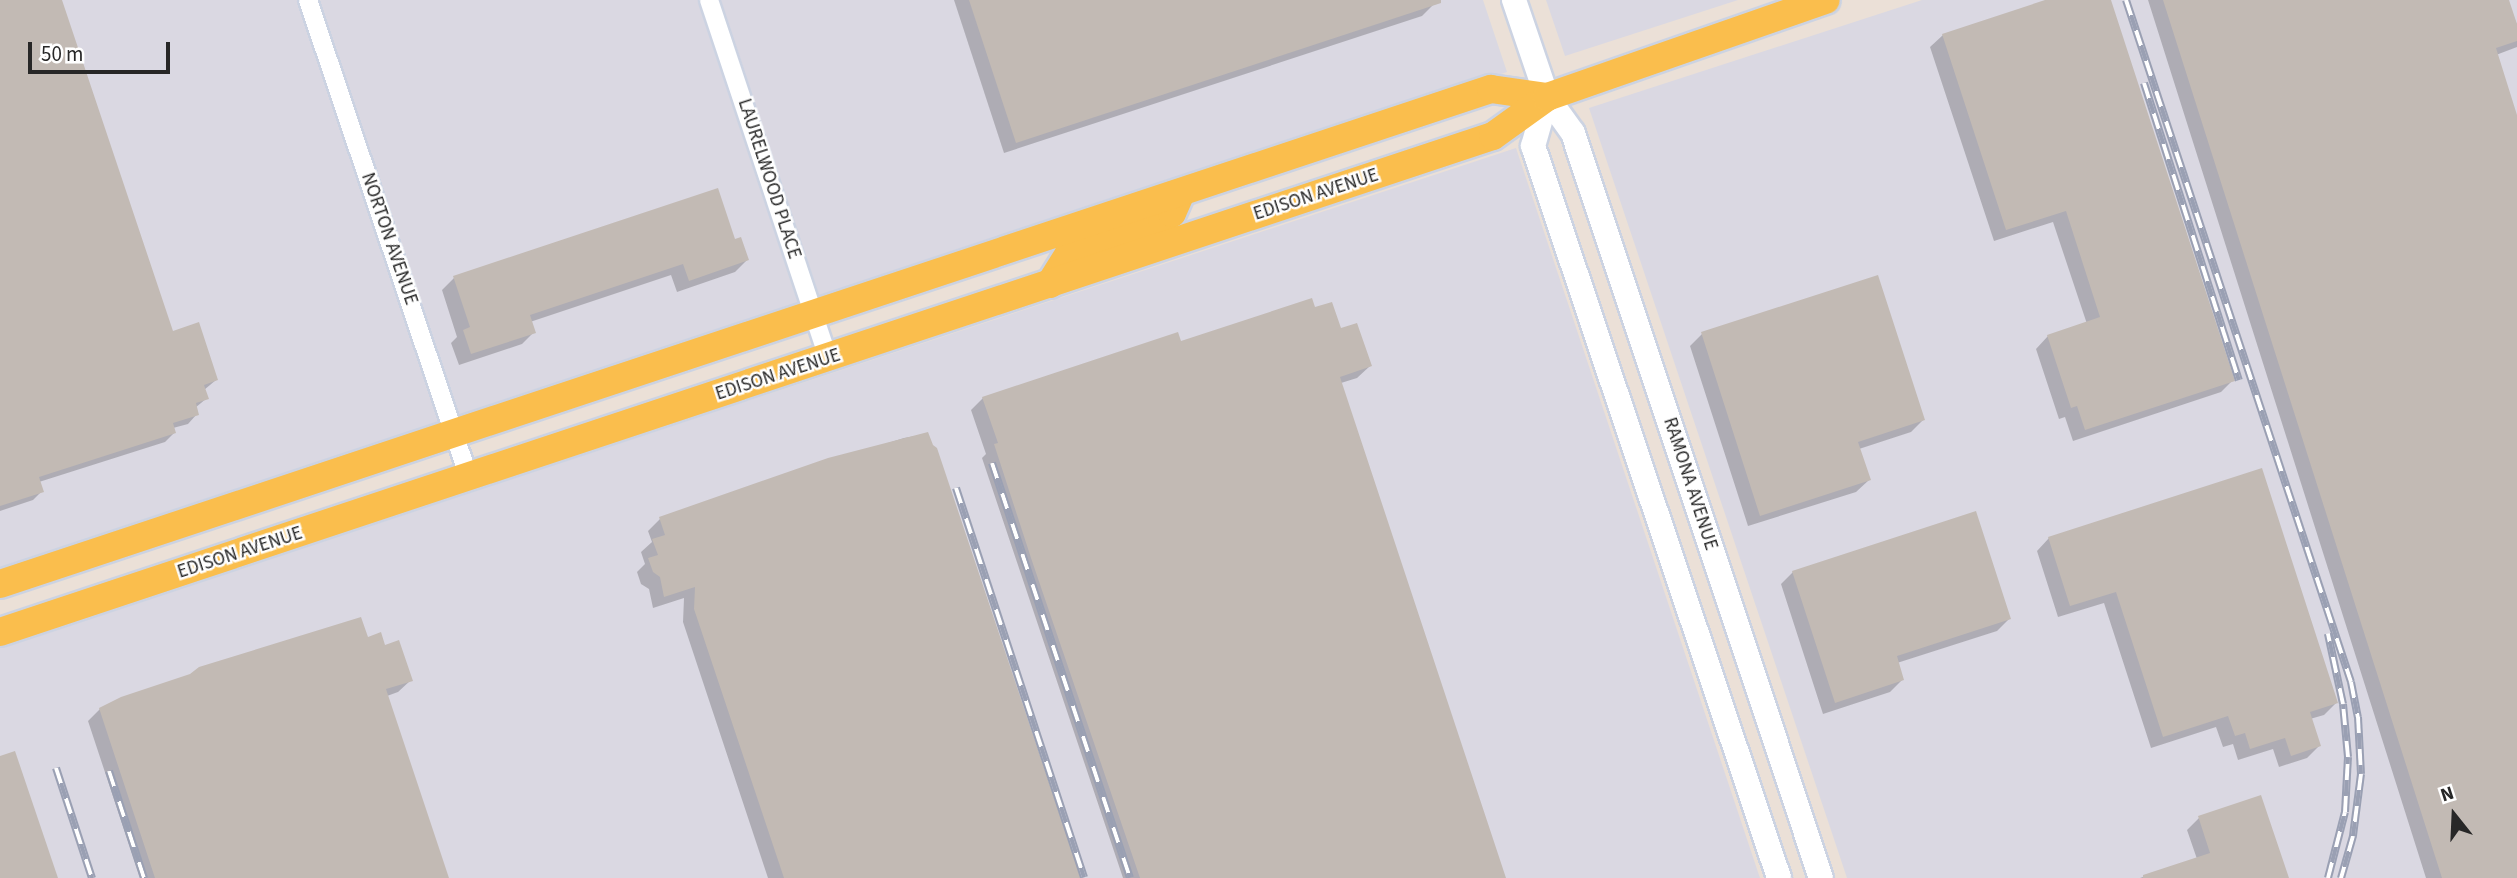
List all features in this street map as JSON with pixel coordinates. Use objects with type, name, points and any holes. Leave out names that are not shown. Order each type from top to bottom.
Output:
[{"type":"main road","name":"RAMONA AVENUE","points":[[1514,0],[1547,97],[1573,132],[1821,878]]},
{"type":"main road","name":"EDISON AVENUE","points":[[0,632],[1493,136],[1547,97],[1826,0]]},
{"type":"main road","name":"EDISON AVENUE","points":[[0,584],[455,436],[1491,89],[1547,97]]},
{"type":"main road","name":"RAMONA AVENUE","points":[[1547,97],[1533,146],[1779,878]]},
{"type":"main road","points":[[1050,284],[1069,253],[1162,220],[1172,213],[1181,192]]},
{"type":"street","name":"NORTON AVENUE","points":[[308,0],[469,478]]},
{"type":"street","name":"LAURELWOOD PLACE","points":[[709,0],[828,358]]},
{"type":"shaded area","points":[[0,0],[1483,0],[1507,72],[0,568]]},
{"type":"shaded area","points":[[1546,0],[1738,0],[1565,56]]},
{"type":"shaded area","points":[[1922,0],[2517,0],[2517,878],[1847,878],[1589,108]]},
{"type":"shaded area","points":[[1516,148],[1760,878],[0,878],[0,647]]},
{"type":"building","points":[[0,0],[62,0],[173,331],[199,322],[218,380],[204,385],[209,399],[196,403],[199,415],[173,423],[176,433],[39,477],[44,492],[0,506]]},
{"type":"building","points":[[969,0],[1441,0],[1441,3],[1016,143]]},
{"type":"building","points":[[2045,0],[2111,0],[2235,381],[2085,430],[2077,406],[2071,408],[2047,335],[2100,317],[2066,211],[2006,230],[1942,34]]},
{"type":"building","points":[[2163,0],[2509,0],[2517,24],[2517,41],[2496,48],[2517,115],[2517,878],[2442,878]]},
{"type":"building","points":[[718,188],[735,239],[741,237],[749,260],[689,281],[683,264],[530,315],[536,333],[471,354],[463,330],[470,327],[453,276]]},
{"type":"building","points":[[1878,275],[1925,420],[1858,442],[1871,480],[1760,516],[1701,332]]},
{"type":"building","points":[[1312,298],[1315,307],[1332,302],[1341,328],[1357,323],[1372,366],[1340,377],[1506,878],[1140,878],[1031,558],[994,444],[998,443],[982,397],[1178,332],[1181,341]]},
{"type":"building","points":[[928,432],[937,448],[1081,878],[784,878],[694,609],[695,587],[664,597],[660,577],[653,572],[648,558],[658,555],[652,539],[665,535],[659,517],[828,458]]},
{"type":"building","points":[[2262,468],[2338,703],[2310,712],[2321,746],[2291,756],[2285,738],[2250,749],[2245,733],[2235,736],[2228,716],[2163,737],[2116,592],[2070,606],[2048,537]]},
{"type":"building","points":[[1976,511],[2011,619],[1897,656],[1904,680],[1835,703],[1792,571]]},
{"type":"building","points":[[361,617],[368,637],[381,632],[385,645],[399,640],[413,681],[386,689],[449,878],[155,878],[99,708],[121,697],[190,674],[199,667]]},
{"type":"building","points":[[15,751],[58,878],[0,878],[0,756]]},
{"type":"building","points":[[2261,795],[2289,878],[2143,878],[2143,875],[2210,853],[2198,816]]},
{"type":"railway","points":[[2126,0],[2351,682],[2358,717],[2361,774],[2353,836],[2341,878]]},
{"type":"railway","points":[[2144,83],[2239,380]]},
{"type":"railway","points":[[992,463],[1130,878]]},
{"type":"railway","points":[[956,488],[1084,878]]},
{"type":"railway","points":[[2328,634],[2343,704],[2348,757],[2345,812],[2328,878]]},
{"type":"railway","points":[[56,768],[92,878]]},
{"type":"railway","points":[[109,771],[144,878]]}]
